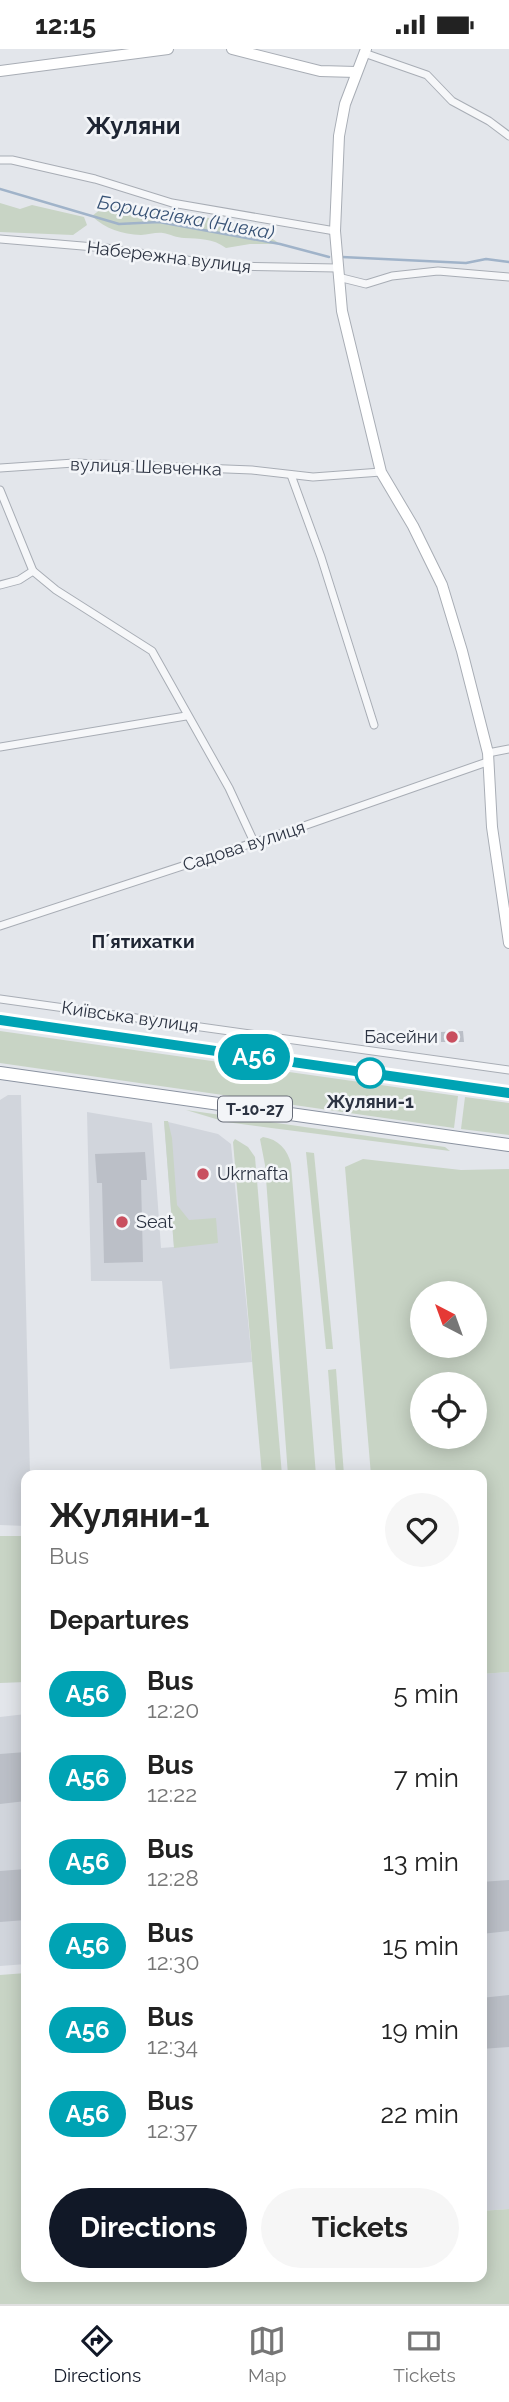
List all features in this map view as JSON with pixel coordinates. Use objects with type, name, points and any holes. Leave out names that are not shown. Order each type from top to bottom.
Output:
[{"type":"highway","points":[[0,1020],[509,1093]]},
{"type":"highway","name":"Т-10-27","points":[[0,1073],[509,1145]]},
{"type":"street","points":[[0,71],[168,49]]},
{"type":"street","points":[[232,49],[320,71],[356,72]]},
{"type":"street","points":[[509,135],[452,101],[427,75],[365,51],[356,72],[339,136],[335,231],[338,273],[350,348],[381,472],[413,526],[442,585],[488,758],[492,827],[509,943]]},
{"type":"street","points":[[0,160],[12,160],[95,180],[172,203],[335,231]]},
{"type":"street","name":"Набережна вулиця","points":[[0,239],[94,247],[227,266],[338,273],[366,284],[392,276],[439,271],[509,277]]},
{"type":"street","name":"вулиця Шевченка","points":[[0,468],[74,463],[252,470],[292,475],[335,476],[381,472]]},
{"type":"street","points":[[292,475],[374,725]]},
{"type":"street","points":[[0,490],[33,571],[56,590],[149,647],[229,788],[254,842]]},
{"type":"street","points":[[0,585],[19,580],[33,571]]},
{"type":"street","points":[[0,747],[186,716]]},
{"type":"street","name":"Садова вулиця","points":[[0,926],[254,842],[509,749]]},
{"type":"street","name":"Київська вулиця","points":[[0,999],[509,1070]]},
{"type":"shaded area","points":[[8,1095],[21,1095],[30,1470],[21,1470],[21,1526],[0,1525],[0,1100]]},
{"type":"shaded area","points":[[87,1112],[152,1123],[161,1248],[174,1247],[164,1121],[218,1134],[231,1144],[252,1362],[170,1369],[162,1281],[91,1281]]},
{"type":"shaded area","points":[[509,1672],[509,2209],[487,2211],[487,1674]]},
{"type":"shaded area","points":[[21,1715],[21,1964],[0,1966],[0,1717]]},
{"type":"green space","points":[[0,203],[20,209],[32,205],[84,217],[87,225],[73,235],[0,232]]},
{"type":"green space","points":[[105,206],[171,212],[221,221],[265,235],[280,244],[250,244],[226,248],[211,241],[163,233],[127,233],[114,230],[92,216]]},
{"type":"green space","points":[[0,1031],[458,1096],[454,1128],[0,1063]]},
{"type":"green space","points":[[465,1097],[509,1103],[509,1135],[461,1129]]},
{"type":"green space","points":[[186,1110],[445,1147],[450,1151],[226,1122]]},
{"type":"green space","points":[[164,1121],[168,1121],[172,1138],[177,1205],[189,1220],[216,1218],[218,1243],[174,1248]]},
{"type":"green space","points":[[263,1137],[273,1140],[282,1146],[291,1164],[316,1470],[288,1470],[265,1165],[260,1139]]},
{"type":"green space","points":[[235,1139],[248,1147],[255,1157],[282,1470],[262,1470],[233,1142]]},
{"type":"green space","points":[[306,1152],[314,1153],[333,1349],[326,1349]]},
{"type":"green space","points":[[363,1159],[461,1170],[509,1169],[509,1672],[487,1674],[487,1470],[371,1470],[345,1167]]},
{"type":"green space","points":[[336,1369],[344,1470],[336,1470],[328,1370]]},
{"type":"green space","points":[[0,1536],[21,1536],[21,1682],[0,1683]]},
{"type":"green space","points":[[21,1973],[21,2282],[487,2282],[487,2211],[509,2209],[509,2304],[0,2304],[0,1975]]},
{"type":"building","name":"Басейни","points":[[463,1031],[464,1042],[441,1042],[441,1032]]},
{"type":"building","name":"Seat","points":[[145,1152],[147,1180],[141,1180],[143,1262],[104,1263],[102,1183],[97,1183],[95,1154]]},
{"type":"building","points":[[21,1752],[21,1802],[0,1804],[0,1754]]},
{"type":"building","points":[[21,1869],[21,1920],[0,1922],[0,1871]]},
{"type":"building","points":[[509,1880],[509,1931],[487,1933],[487,1882]]},
{"type":"building","points":[[509,1995],[509,2047],[487,2049],[487,1997]]},
{"type":"waterway","name":"Борщагівка (Нивка)","points":[[0,189],[119,224],[159,222],[280,244],[329,257]]},
{"type":"waterway","name":"Борщагівка (Нивка)","points":[[342,257],[466,263],[486,259],[509,262]]},
{"type":"bus line","name":"А56","points":[[0,1020],[509,1093]]},
{"type":"place","name":"Басейни","points":[[452,1037]]},
{"type":"place","name":"Жуляни-1","points":[[370,1073]]},
{"type":"place","name":"Ukrnafta","points":[[203,1174]]},
{"type":"place","name":"Seat","points":[[122,1222]]},
{"type":"district","name":"Жуляни","points":[[133,126]]},
{"type":"district","name":"Пʼятихатки","points":[[143,941]]}]
